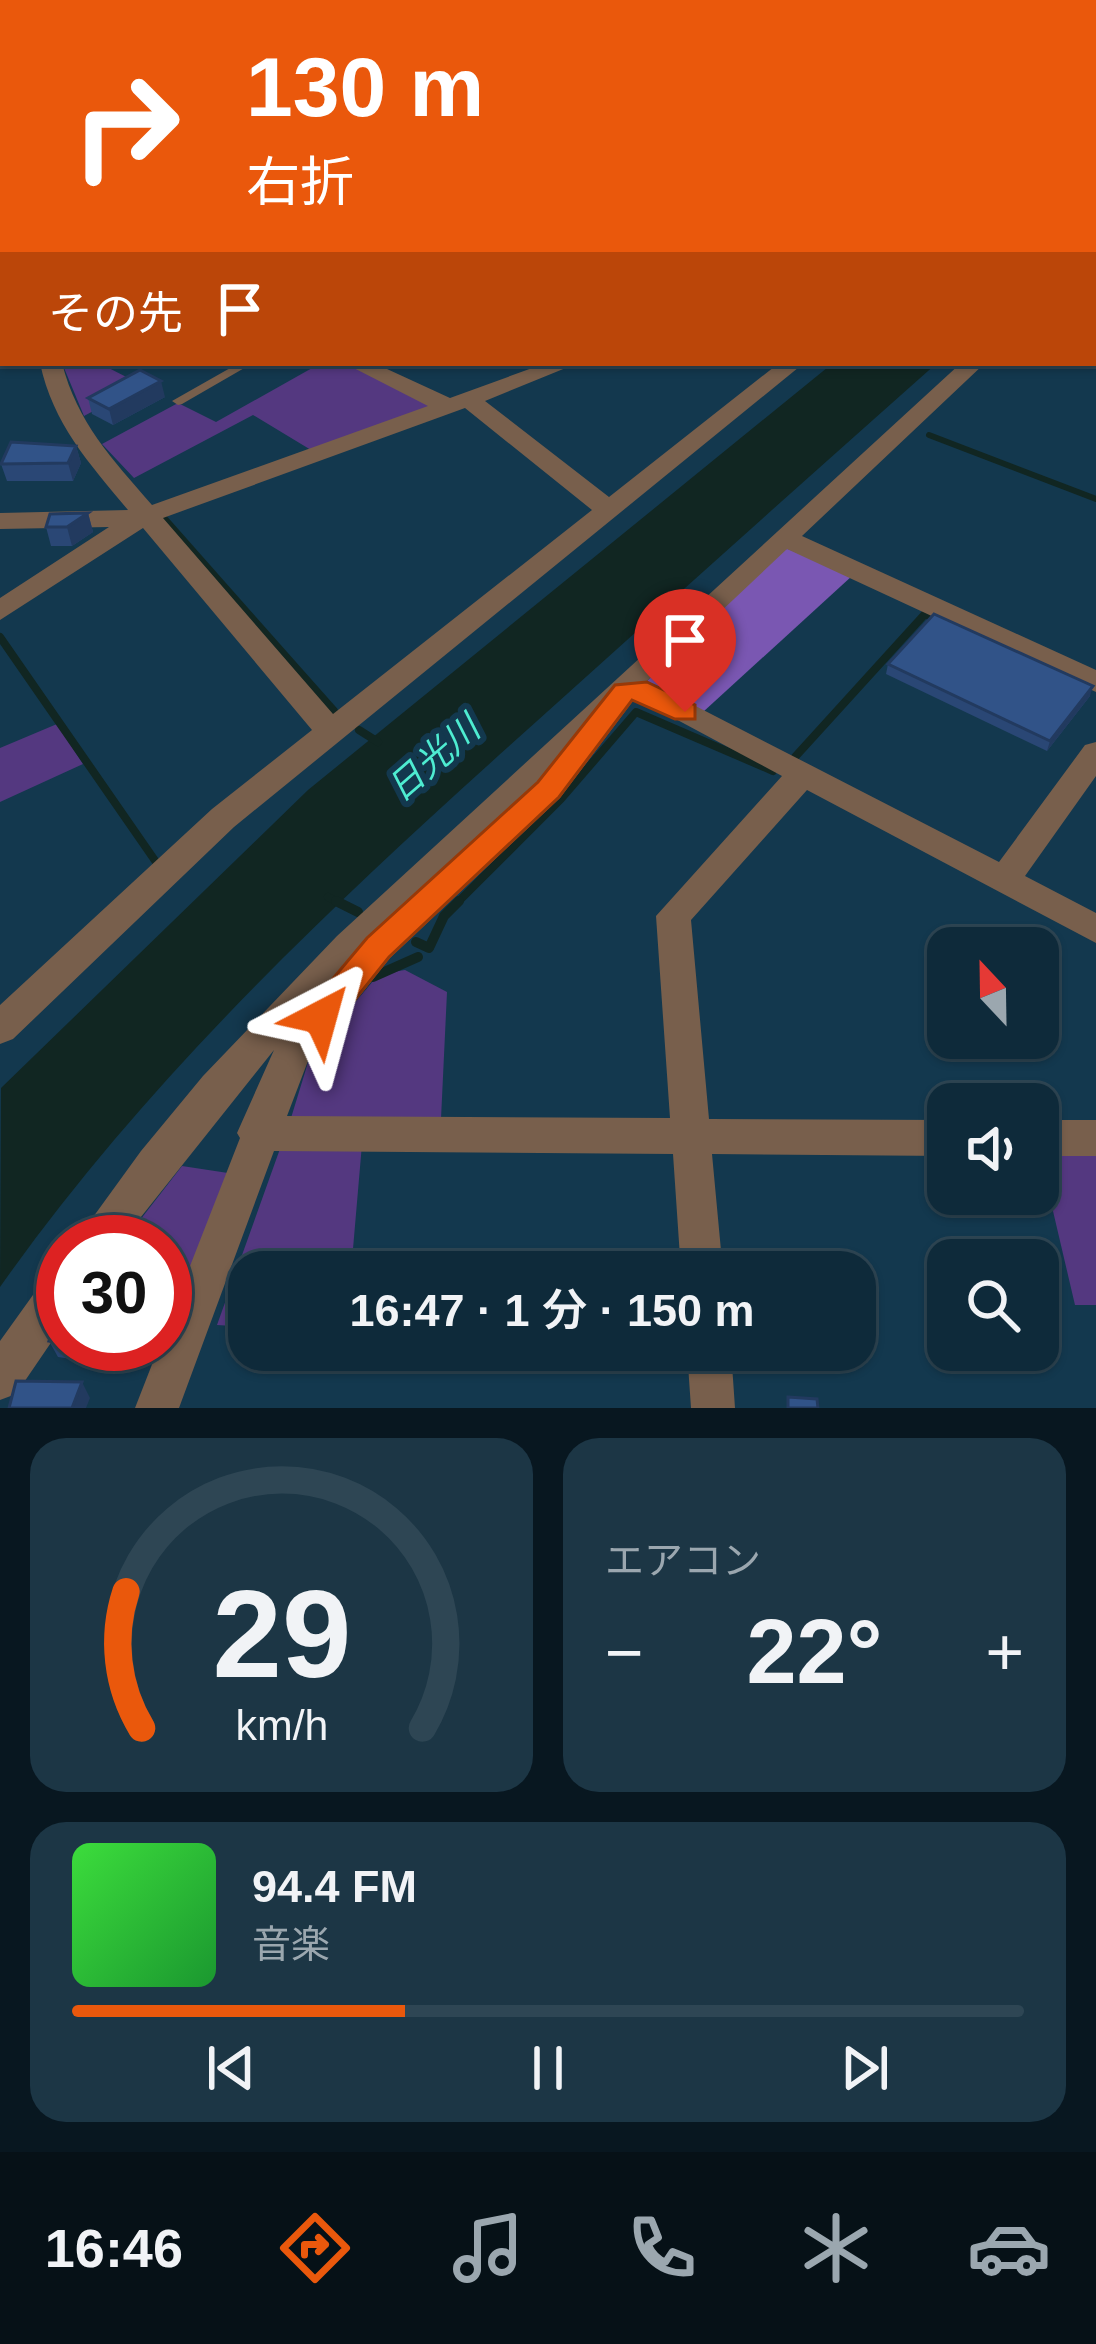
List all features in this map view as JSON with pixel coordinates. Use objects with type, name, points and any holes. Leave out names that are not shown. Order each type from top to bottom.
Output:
[{"type":"street","points":[[52,366],[61,401],[85,455],[146,514],[149,524],[329,730]]},
{"type":"street","points":[[364,366],[458,403],[608,510]]},
{"type":"street","points":[[0,521],[146,514],[289,468],[559,366]]},
{"type":"street","points":[[0,1028],[223,818],[789,366]]},
{"type":"street","points":[[116,1215],[153,1166],[394,897],[971,366]]},
{"type":"street","points":[[0,610],[146,514]]},
{"type":"street","points":[[784,538],[1096,682]]},
{"type":"street","points":[[157,1408],[257,1133],[292,1052],[378,947],[549,790],[625,691],[647,691],[1096,929]]},
{"type":"street","points":[[1004,880],[1096,753]]},
{"type":"street","points":[[700,1251],[673,916],[801,776]]},
{"type":"street","points":[[257,1133],[927,1138]]},
{"type":"street","points":[[1059,1138],[1096,1138]]},
{"type":"street","points":[[0,1378],[36,1327]]},
{"type":"street","points":[[710,1371],[713,1408]]},
{"type":"lane","points":[[178,401],[242,366]]},
{"type":"shaded area","points":[[63,366],[105,366],[142,385],[84,416]]},
{"type":"shaded area","points":[[316,366],[352,366],[435,405],[316,453],[253,415],[134,478],[102,444],[178,403],[216,422]]},
{"type":"shaded area","points":[[788,549],[852,576],[703,712],[646,682],[774,550]]},
{"type":"shaded area","points":[[57,724],[83,764],[0,802],[0,748]]},
{"type":"shaded area","points":[[405,970],[447,992],[441,1119],[291,1118],[310,1056],[379,974]]},
{"type":"shaded area","points":[[362,1144],[353,1251],[243,1251],[281,1146]]},
{"type":"shaded area","points":[[1059,1147],[1096,1147],[1096,1305],[1075,1305],[1054,1215],[1059,1215]]},
{"type":"shaded area","points":[[182,1166],[228,1173],[192,1268],[192,1215],[144,1215]]},
{"type":"shaded area","points":[[228,1294],[228,1326],[217,1325]]},
{"type":"water","name":"日光川","points":[[829,366],[934,366],[321,920],[185,1060],[54,1215],[36,1215],[36,1239],[0,1287],[1,1088],[308,790]]},
{"type":"building","points":[[140,370],[161,381],[109,409],[88,398]]},
{"type":"building","points":[[11,442],[76,446],[68,463],[1,464]]},
{"type":"building","points":[[88,513],[67,527],[46,527],[50,514]]},
{"type":"building","points":[[934,614],[1093,686],[1050,741],[888,664]]},
{"type":"building","points":[[16,1381],[82,1382],[72,1408],[9,1408]]},
{"type":"building","points":[[788,1397],[817,1399],[818,1408],[788,1408]]},
{"type":"waterway","points":[[929,435],[1096,499]]},
{"type":"waterway","points":[[163,518],[334,711]]},
{"type":"waterway","points":[[795,757],[925,614],[941,622]]},
{"type":"waterway","points":[[0,637],[156,862]]},
{"type":"waterway","points":[[416,942],[429,948],[444,916],[561,799],[636,712],[773,771]]},
{"type":"waterway","points":[[359,730],[378,742]]},
{"type":"waterway","points":[[328,897],[358,912]]},
{"type":"waterway","points":[[373,977],[418,957]]},
{"type":"route","points":[[321,1017],[378,947],[549,790],[625,691],[647,691],[685,712]]}]
